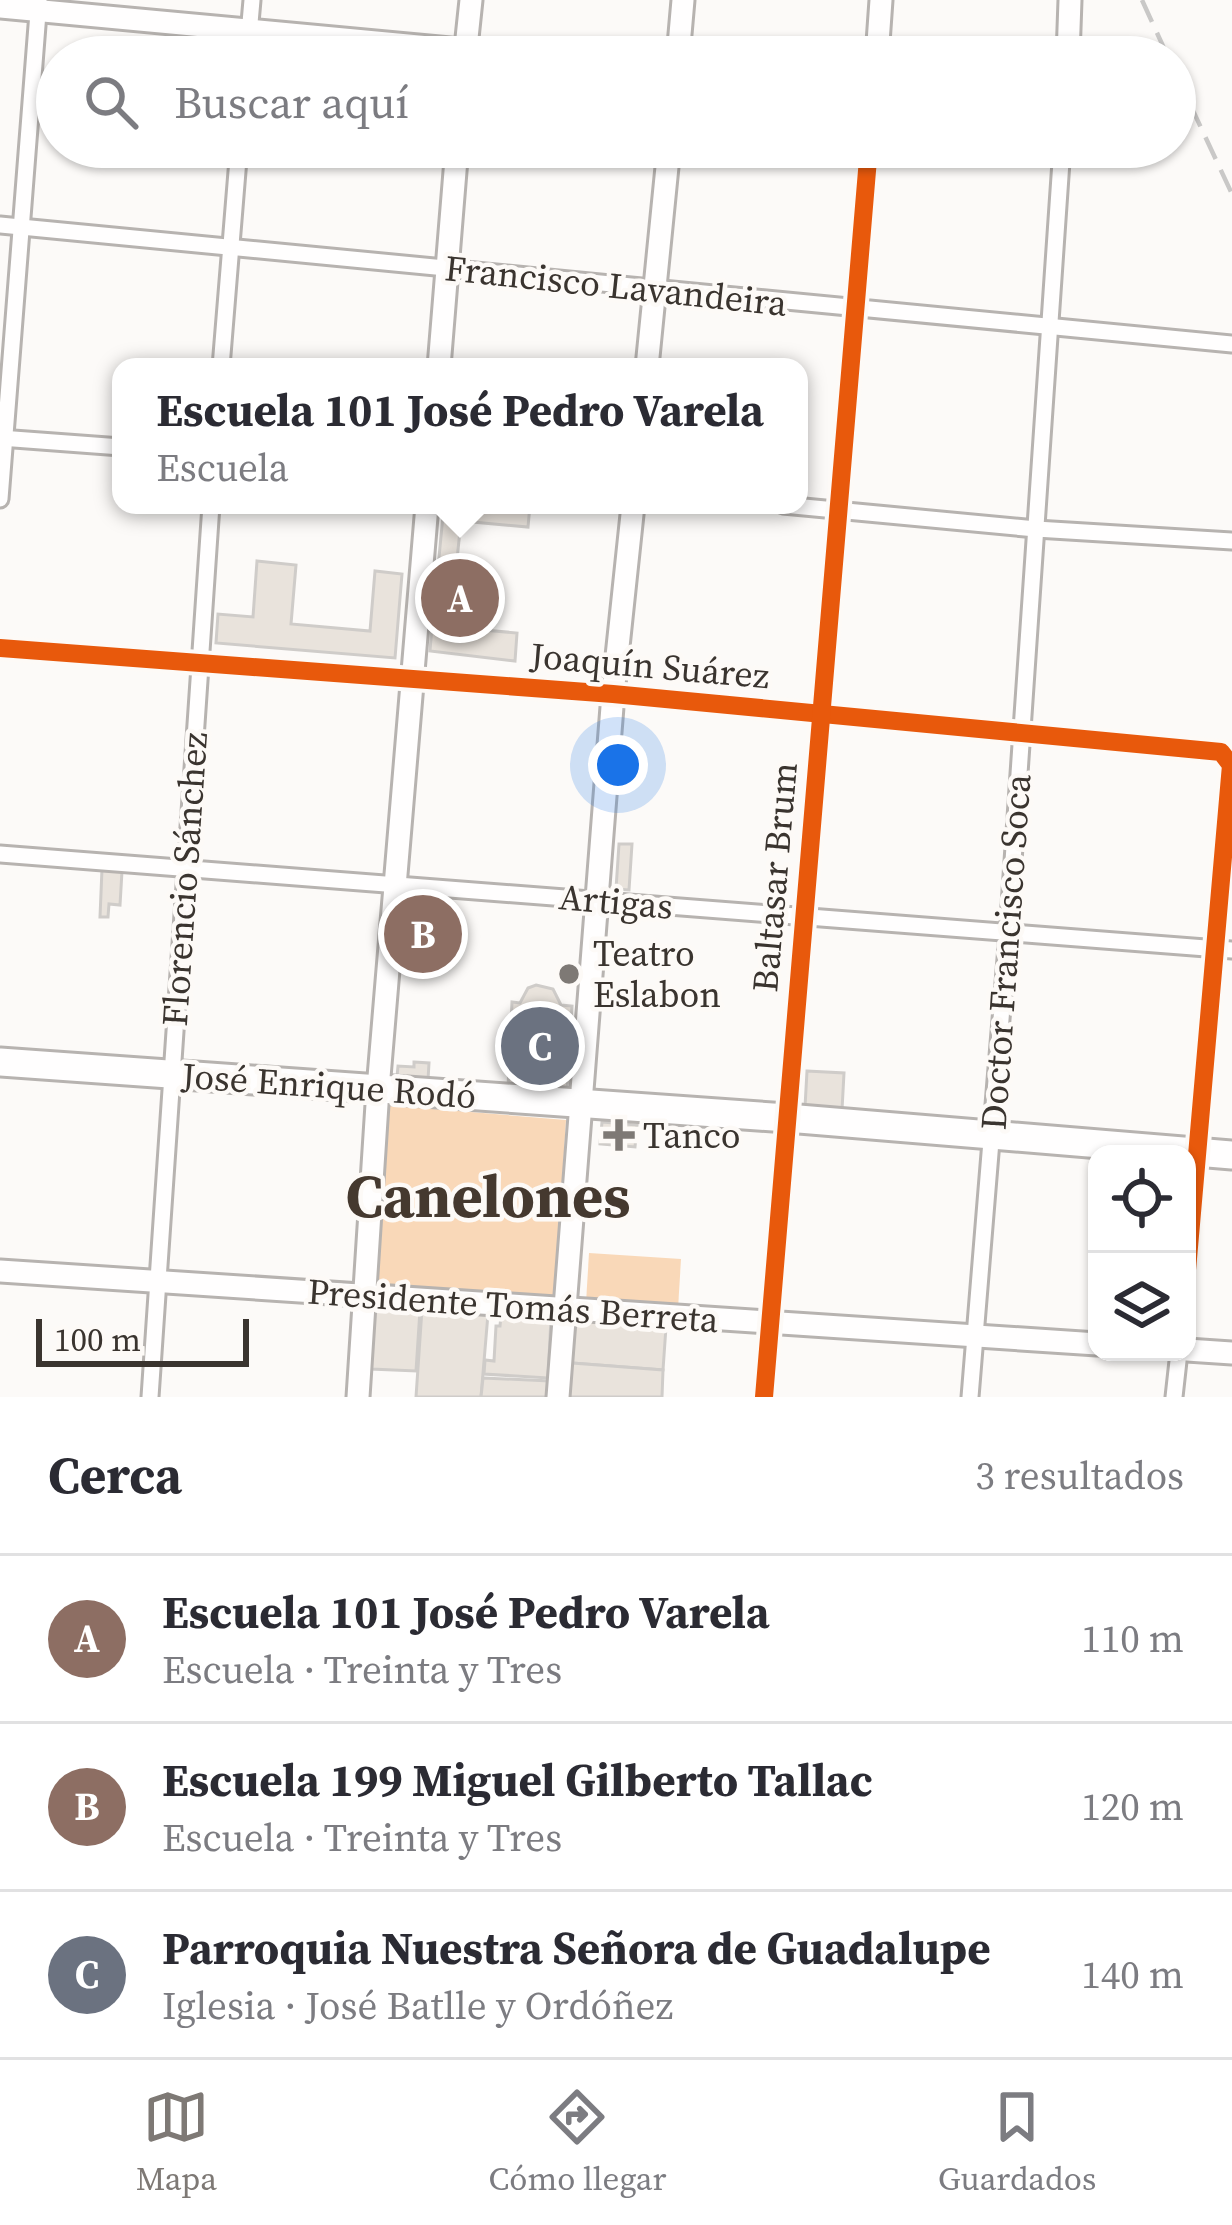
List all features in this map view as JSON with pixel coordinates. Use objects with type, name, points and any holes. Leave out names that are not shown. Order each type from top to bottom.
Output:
[{"type":"highway","name":"José Enrique Rodó","points":[[0,1062],[1232,1155]]},
{"type":"street","points":[[249,36],[252,0]]},
{"type":"street","points":[[467,36],[470,0]]},
{"type":"street","points":[[680,36],[683,0]]},
{"type":"street","points":[[878,36],[881,0]]},
{"type":"street","points":[[1068,36],[1070,0]]},
{"type":"street","points":[[0,499],[38,5]]},
{"type":"street","points":[[0,7],[38,5],[303,36]]},
{"type":"street","points":[[222,358],[237,168]]},
{"type":"street","points":[[440,358],[455,168]]},
{"type":"street","points":[[648,358],[667,168]]},
{"type":"street","name":"Baltasar Brum","points":[[764,1397],[867,168]]},
{"type":"street","name":"Doctor Francisco Soca","points":[[970,1397],[1008,934],[1061,168]]},
{"type":"street","name":"Francisco Lavandeira","points":[[0,225],[1232,344]]},
{"type":"street","points":[[2,438],[112,446]]},
{"type":"street","points":[[808,507],[1036,530],[1232,541]]},
{"type":"street","name":"Florencio Sánchez","points":[[150,1397],[210,514]]},
{"type":"street","points":[[358,1397],[378,1089],[427,514]]},
{"type":"street","points":[[558,1397],[613,694],[632,514]]},
{"type":"street","name":"Joaquín Suárez","points":[[0,647],[821,713],[1020,732],[1228,760]]},
{"type":"street","points":[[1189,1253],[1228,760]]},
{"type":"street","name":"Artigas","points":[[0,854],[1232,950]]},
{"type":"street","name":"Presidente Tomás Berreta","points":[[0,1271],[1088,1343]]},
{"type":"street","points":[[1196,1352],[1232,1353]]},
{"type":"street","points":[[1174,1397],[1181,1361]]},
{"type":"shaded area","points":[[385,1105],[566,1120],[555,1297],[375,1287]]},
{"type":"shaded area","points":[[589,1253],[681,1259],[678,1309],[586,1303]]},
{"type":"building","points":[[443,514],[529,514],[528,527],[461,521],[450,627],[517,633],[515,661],[430,651],[432,626],[441,627],[442,614],[448,614],[449,600],[435,599]]},
{"type":"building","points":[[257,561],[296,565],[291,624],[370,631],[375,571],[402,574],[395,658],[216,643],[218,614],[253,617]]},
{"type":"building","points":[[619,844],[632,844],[629,890],[616,889]]},
{"type":"building","points":[[102,869],[122,871],[120,905],[109,904],[108,917],[100,917]]},
{"type":"building","points":[[528,988],[553,989],[561,1005],[572,1006],[567,1092],[508,1087],[512,1002],[520,1003]]},
{"type":"building","points":[[414,1062],[429,1063],[428,1080],[397,1077],[398,1066],[414,1067]]},
{"type":"building","points":[[807,1071],[844,1073],[842,1110],[805,1107]]},
{"type":"building","name":"Tanco","points":[[602,1122],[637,1125],[635,1147],[600,1144]]},
{"type":"building","points":[[378,1307],[420,1310],[416,1371],[371,1369]]},
{"type":"building","points":[[422,1309],[488,1314],[481,1397],[416,1397]]},
{"type":"building","points":[[501,1315],[551,1318],[548,1378],[484,1374],[485,1360],[494,1361]]},
{"type":"building","points":[[583,1321],[666,1327],[663,1370],[572,1363],[575,1327]]},
{"type":"building","points":[[572,1363],[663,1370],[662,1397],[569,1397]]},
{"type":"building","points":[[483,1378],[550,1381],[548,1397],[481,1397]]},
{"type":"railway","points":[[1142,0],[1158,36]]},
{"type":"railway","points":[[1196,117],[1232,194]]},
{"type":"cycle path","points":[[764,1397],[867,168]]},
{"type":"cycle path","points":[[0,648],[613,694],[1221,752],[1231,765],[1188,1253]]},
{"type":"place","name":"Escuela 101 José Pedro Varela","points":[[460,598]]},
{"type":"place","name":"Escuela 199 Miguel Gilberto Tallac","points":[[423,934]]},
{"type":"place","name":"Teatro Eslabon","points":[[569,974]]},
{"type":"place","name":"Parroquia Nuestra Señora de Guadalupe","points":[[540,1046]]},
{"type":"place","name":"Tanco","points":[[619,1135]]},
{"type":"district","name":"Canelones","points":[[488,1196]]}]
